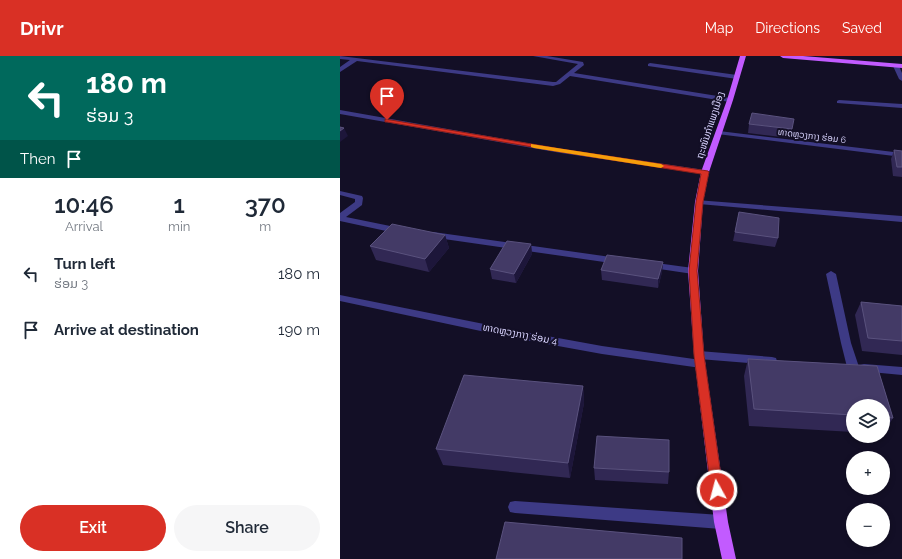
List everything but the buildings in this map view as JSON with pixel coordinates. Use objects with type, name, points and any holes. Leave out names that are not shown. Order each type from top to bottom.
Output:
[{"type":"main road","name":"ຖະໜົນກຳແພງເມືອງ","points":[[729,559],[721,522],[700,360],[693,271],[699,202],[705,172],[730,100],[743,56]]},
{"type":"main road","points":[[782,56],[899,66]]},
{"type":"street","points":[[340,57],[409,67],[516,78],[553,84],[558,83],[582,64],[536,56]]},
{"type":"street","points":[[340,70],[356,59]]},
{"type":"street","points":[[650,65],[736,77]]},
{"type":"street","points":[[899,66],[902,79]]},
{"type":"street","points":[[569,74],[730,100]]},
{"type":"street","points":[[839,102],[902,106]]},
{"type":"street","points":[[340,112],[561,150],[705,172]]},
{"type":"street","name":"ທາດຫຼວງກາງ ຮ່ອມ 6","points":[[719,133],[902,155]]},
{"type":"street","points":[[340,193],[350,194],[359,198],[358,203],[340,217]]},
{"type":"street","points":[[699,202],[902,219]]},
{"type":"street","points":[[340,217],[385,229],[408,232]]},
{"type":"street","points":[[424,234],[625,262]]},
{"type":"street","points":[[640,264],[693,271]]},
{"type":"street","points":[[831,274],[846,343],[853,367]]},
{"type":"street","name":"ທາດຫຼວງກາງ ຮ່ອມ 4","points":[[340,298],[580,346],[700,360],[785,362]]},
{"type":"street","points":[[838,366],[902,371]]},
{"type":"street","points":[[515,506],[721,522]]},
{"type":"slow traffic","points":[[534,146],[661,166]]},
{"type":"route","points":[[387,120],[561,150],[705,172],[699,202],[693,271],[699,355],[717,490]]}]
